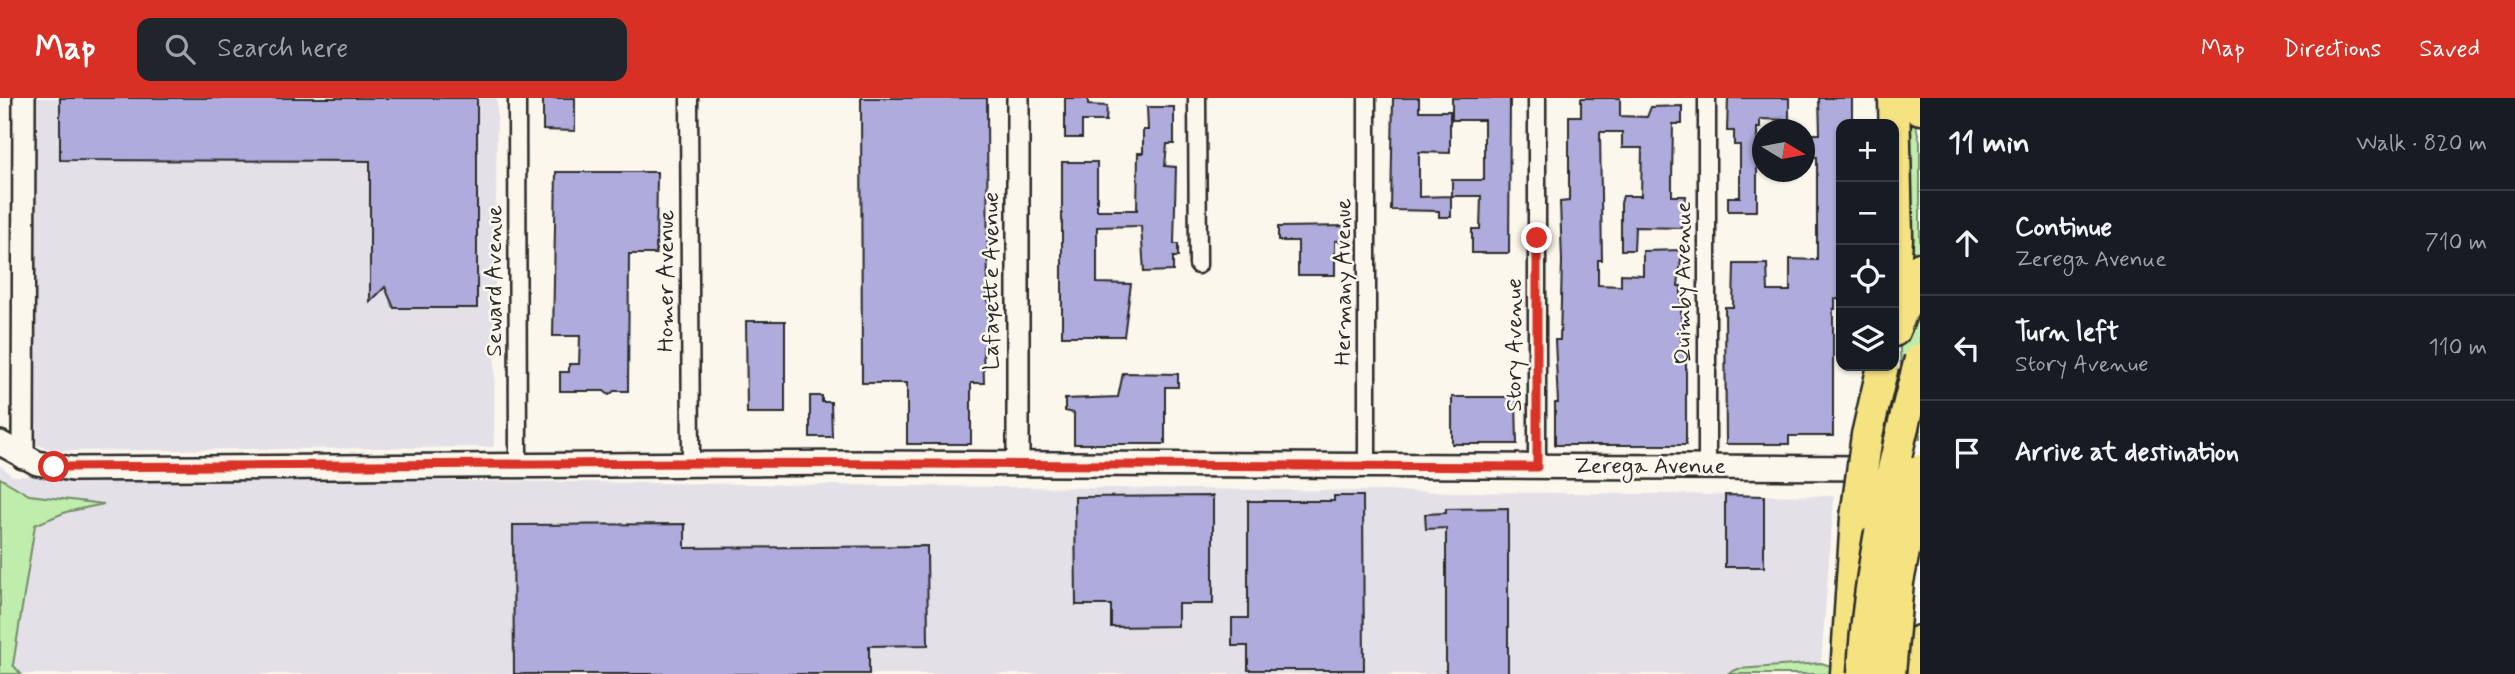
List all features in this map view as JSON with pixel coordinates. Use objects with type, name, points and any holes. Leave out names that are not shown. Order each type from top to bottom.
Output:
[{"type":"highway","points":[[1894,98],[1897,245]]},
{"type":"highway","points":[[1918,98],[1920,109]]},
{"type":"highway","points":[[1899,319],[1920,268]]},
{"type":"highway","points":[[1863,674],[1868,607],[1879,532],[1920,359]]},
{"type":"highway","points":[[1846,674],[1857,504],[1867,435],[1883,371]]},
{"type":"highway","points":[[1890,674],[1898,582],[1920,469]]},
{"type":"highway","points":[[1920,641],[1920,674]]},
{"type":"main road","points":[[1881,98],[1881,119]]},
{"type":"main road","points":[[1884,371],[1890,492],[1920,562]]},
{"type":"main road","name":"Zerega Avenue","points":[[0,443],[23,458],[46,465],[72,468],[518,463],[1018,463],[1920,469]]},
{"type":"street","points":[[23,458],[24,98]]},
{"type":"street","name":"Seward Avenue","points":[[517,98],[518,463]]},
{"type":"street","name":"Homer Avenue","points":[[689,98],[691,463]]},
{"type":"street","name":"Lafayette Avenue","points":[[1018,98],[1018,463]]},
{"type":"street","points":[[1197,98],[1198,265]]},
{"type":"street","name":"Hermany Avenue","points":[[1367,98],[1367,466]]},
{"type":"street","name":"Story Avenue","points":[[1537,98],[1537,467]]},
{"type":"street","name":"Quimby Avenue","points":[[1707,98],[1707,467]]},
{"type":"shaded area","points":[[31,98],[497,98],[494,447],[56,451],[27,442]]},
{"type":"shaded area","points":[[0,465],[12,476],[1834,496],[1821,663],[1738,669],[1727,674],[0,674]]},
{"type":"green space","points":[[1909,98],[1920,142],[1920,439],[1905,439],[1900,349]]},
{"type":"green space","points":[[0,478],[29,495],[104,504],[66,512],[35,525],[13,665],[21,674],[0,674]]},
{"type":"green space","points":[[1821,663],[1858,674],[1727,674],[1738,669]]},
{"type":"building","points":[[60,98],[477,98],[477,308],[394,308],[385,287],[370,302],[370,161],[60,160]]},
{"type":"building","points":[[543,98],[575,98],[575,131],[543,130]]},
{"type":"building","points":[[861,98],[987,98],[988,347],[983,347],[984,383],[971,383],[971,444],[907,444],[907,383],[862,383]]},
{"type":"building","points":[[1065,98],[1088,98],[1088,105],[1107,106],[1106,121],[1082,121],[1082,138],[1065,138]]},
{"type":"building","points":[[1393,98],[1419,98],[1419,111],[1450,111],[1450,153],[1419,152],[1419,197],[1451,196],[1451,217],[1439,217],[1439,211],[1391,210]]},
{"type":"building","points":[[1452,98],[1510,98],[1509,253],[1472,253],[1472,229],[1480,229],[1481,196],[1452,196],[1452,180],[1484,180],[1484,120],[1452,120]]},
{"type":"building","points":[[1581,98],[1620,98],[1620,116],[1647,117],[1651,107],[1682,106],[1682,124],[1673,124],[1672,196],[1686,196],[1682,228],[1635,227],[1634,250],[1621,250],[1621,203],[1623,196],[1641,196],[1642,148],[1622,148],[1622,132],[1600,132],[1602,260],[1598,260],[1598,285],[1621,286],[1621,274],[1643,275],[1643,251],[1682,250],[1678,286],[1681,286],[1681,341],[1686,341],[1686,445],[1555,445],[1555,403],[1558,403],[1555,340],[1560,340],[1562,261],[1560,202],[1569,201],[1569,116],[1581,116]]},
{"type":"building","points":[[1728,98],[1789,98],[1789,119],[1752,119],[1752,182],[1757,182],[1757,211],[1728,211],[1728,197],[1740,197],[1740,145],[1734,145],[1734,131],[1727,131]]},
{"type":"building","points":[[1819,98],[1852,98],[1852,119],[1836,119],[1833,436],[1789,436],[1789,444],[1726,444],[1725,307],[1733,307],[1734,264],[1767,264],[1768,291],[1790,291],[1790,259],[1817,260],[1815,134],[1820,134]]},
{"type":"building","points":[[1147,107],[1174,107],[1174,144],[1167,144],[1165,166],[1176,167],[1174,244],[1178,244],[1178,257],[1173,257],[1173,271],[1144,272],[1141,226],[1097,227],[1097,283],[1131,284],[1124,336],[1062,336],[1062,162],[1097,162],[1097,210],[1137,210],[1138,153],[1143,153],[1143,130],[1148,130]]},
{"type":"building","points":[[556,172],[657,172],[656,254],[629,254],[628,391],[614,391],[609,395],[604,391],[560,391],[560,372],[569,372],[569,364],[579,364],[580,336],[553,336]]},
{"type":"building","points":[[1349,226],[1350,240],[1335,241],[1335,275],[1298,275],[1298,241],[1278,241],[1278,227]]},
{"type":"building","points":[[746,321],[785,321],[785,413],[747,413]]},
{"type":"building","points":[[1123,373],[1178,374],[1178,387],[1165,387],[1165,444],[1074,444],[1074,413],[1065,411],[1065,399],[1118,397]]},
{"type":"building","points":[[810,396],[822,396],[822,402],[831,402],[832,437],[810,437]]},
{"type":"building","points":[[1452,397],[1516,397],[1517,444],[1452,444]]},
{"type":"building","points":[[1725,495],[1764,496],[1764,567],[1725,567]]},
{"type":"building","points":[[1213,496],[1213,604],[1178,604],[1178,626],[1111,627],[1111,605],[1076,605],[1075,497]]},
{"type":"building","points":[[1334,496],[1363,496],[1364,670],[1248,670],[1248,646],[1232,646],[1232,618],[1248,618],[1248,501],[1334,501]]},
{"type":"building","points":[[1508,508],[1508,674],[1446,674],[1446,528],[1426,529],[1425,514],[1446,513],[1446,509]]},
{"type":"building","points":[[685,524],[685,548],[927,546],[928,645],[869,646],[869,674],[514,674],[513,525]]},
{"type":"route","points":[[54,467],[442,463],[1537,467],[1537,238]]}]
